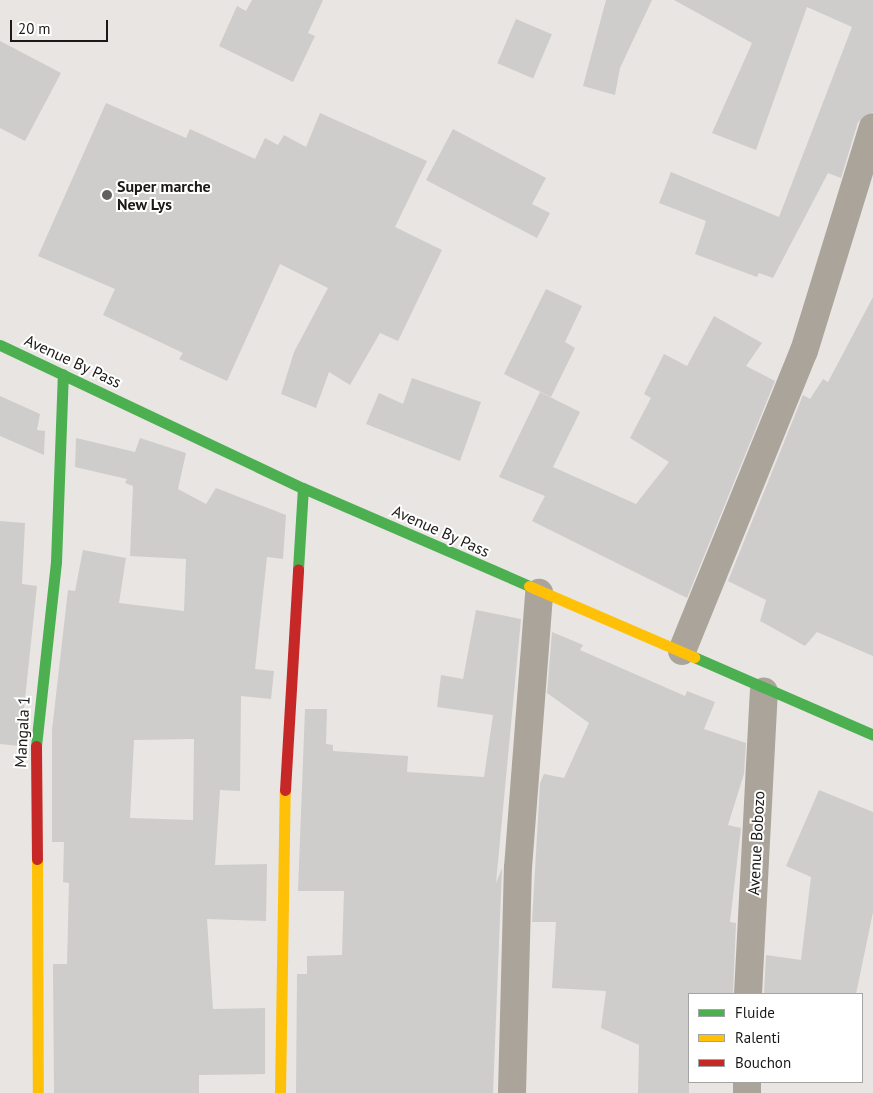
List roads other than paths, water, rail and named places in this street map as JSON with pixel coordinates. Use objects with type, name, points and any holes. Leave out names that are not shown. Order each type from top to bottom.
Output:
[{"type":"main road","name":"Avenue By Pass","points":[[0,345],[303,488],[539,593],[682,650],[764,691],[873,735]]},
{"type":"main road","name":"Mangala 1","points":[[38,1093],[36,729],[56,562],[63,374]]},
{"type":"main road","points":[[280,1093],[283,821],[303,488]]},
{"type":"street","points":[[682,650],[804,351],[873,127]]},
{"type":"street","points":[[512,1093],[518,868],[539,593]]},
{"type":"street","name":"Avenue Bobozo","points":[[748,993],[764,691]]},
{"type":"place","name":"Super marche New Lys","points":[[107,195]]}]
